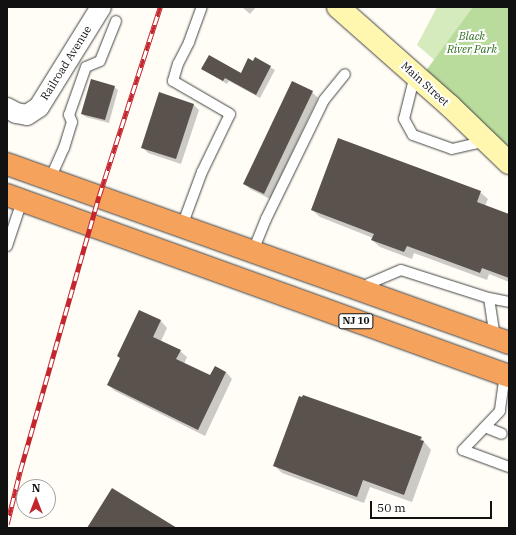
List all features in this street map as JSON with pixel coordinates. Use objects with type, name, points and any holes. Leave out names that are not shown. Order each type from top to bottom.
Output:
[{"type":"highway","points":[[7,164],[504,340]]},
{"type":"highway","name":"NJ 10","points":[[15,198],[507,375]]},
{"type":"street","name":"Railroad Avenue","points":[[7,108],[16,113],[27,115],[35,111],[43,102],[101,7]]},
{"type":"street","name":"Main Street","points":[[339,7],[416,75],[509,163]]},
{"type":"lane","points":[[182,226],[202,172],[230,114],[173,81],[178,64],[189,42],[202,7]]},
{"type":"lane","points":[[50,179],[64,148],[72,122],[69,115],[86,67],[100,61],[116,21]]},
{"type":"lane","points":[[253,251],[266,219],[324,100],[345,74]]},
{"type":"lane","points":[[416,75],[404,119],[413,135],[452,149],[486,141]]},
{"type":"lane","points":[[7,246],[15,198]]},
{"type":"lane","points":[[359,289],[401,270],[489,298],[509,302]]},
{"type":"lane","points":[[489,298],[504,340]]},
{"type":"lane","points":[[507,375],[504,413],[485,427],[463,450],[509,467]]},
{"type":"lane","points":[[485,427],[502,434]]},
{"type":"green space","name":"Black River Park","points":[[437,7],[509,7],[492,109],[417,45]]},
{"type":"green space","name":"Black River Park","points":[[473,7],[509,7],[509,150],[425,72]]},
{"type":"building","points":[[209,55],[241,73],[248,58],[253,61],[255,57],[271,66],[256,95],[225,78],[223,81],[201,69]]},
{"type":"building","points":[[91,79],[115,86],[105,120],[81,114]]},
{"type":"building","points":[[292,81],[313,91],[264,194],[243,184]]},
{"type":"building","points":[[159,92],[194,104],[176,159],[141,148]]},
{"type":"building","points":[[338,138],[481,191],[477,202],[509,214],[509,278],[482,268],[480,273],[407,246],[404,252],[371,240],[374,234],[311,210]]},
{"type":"building","points":[[139,310],[161,320],[153,337],[181,350],[176,359],[210,375],[215,366],[226,372],[198,430],[107,385],[120,358],[117,356]]},
{"type":"building","points":[[303,395],[422,437],[420,440],[424,441],[404,495],[363,480],[357,497],[273,466],[299,396],[302,397]]},
{"type":"building","points":[[112,488],[177,528],[87,528]]},
{"type":"railway","points":[[7,524],[20,471],[99,196],[160,7]]}]
